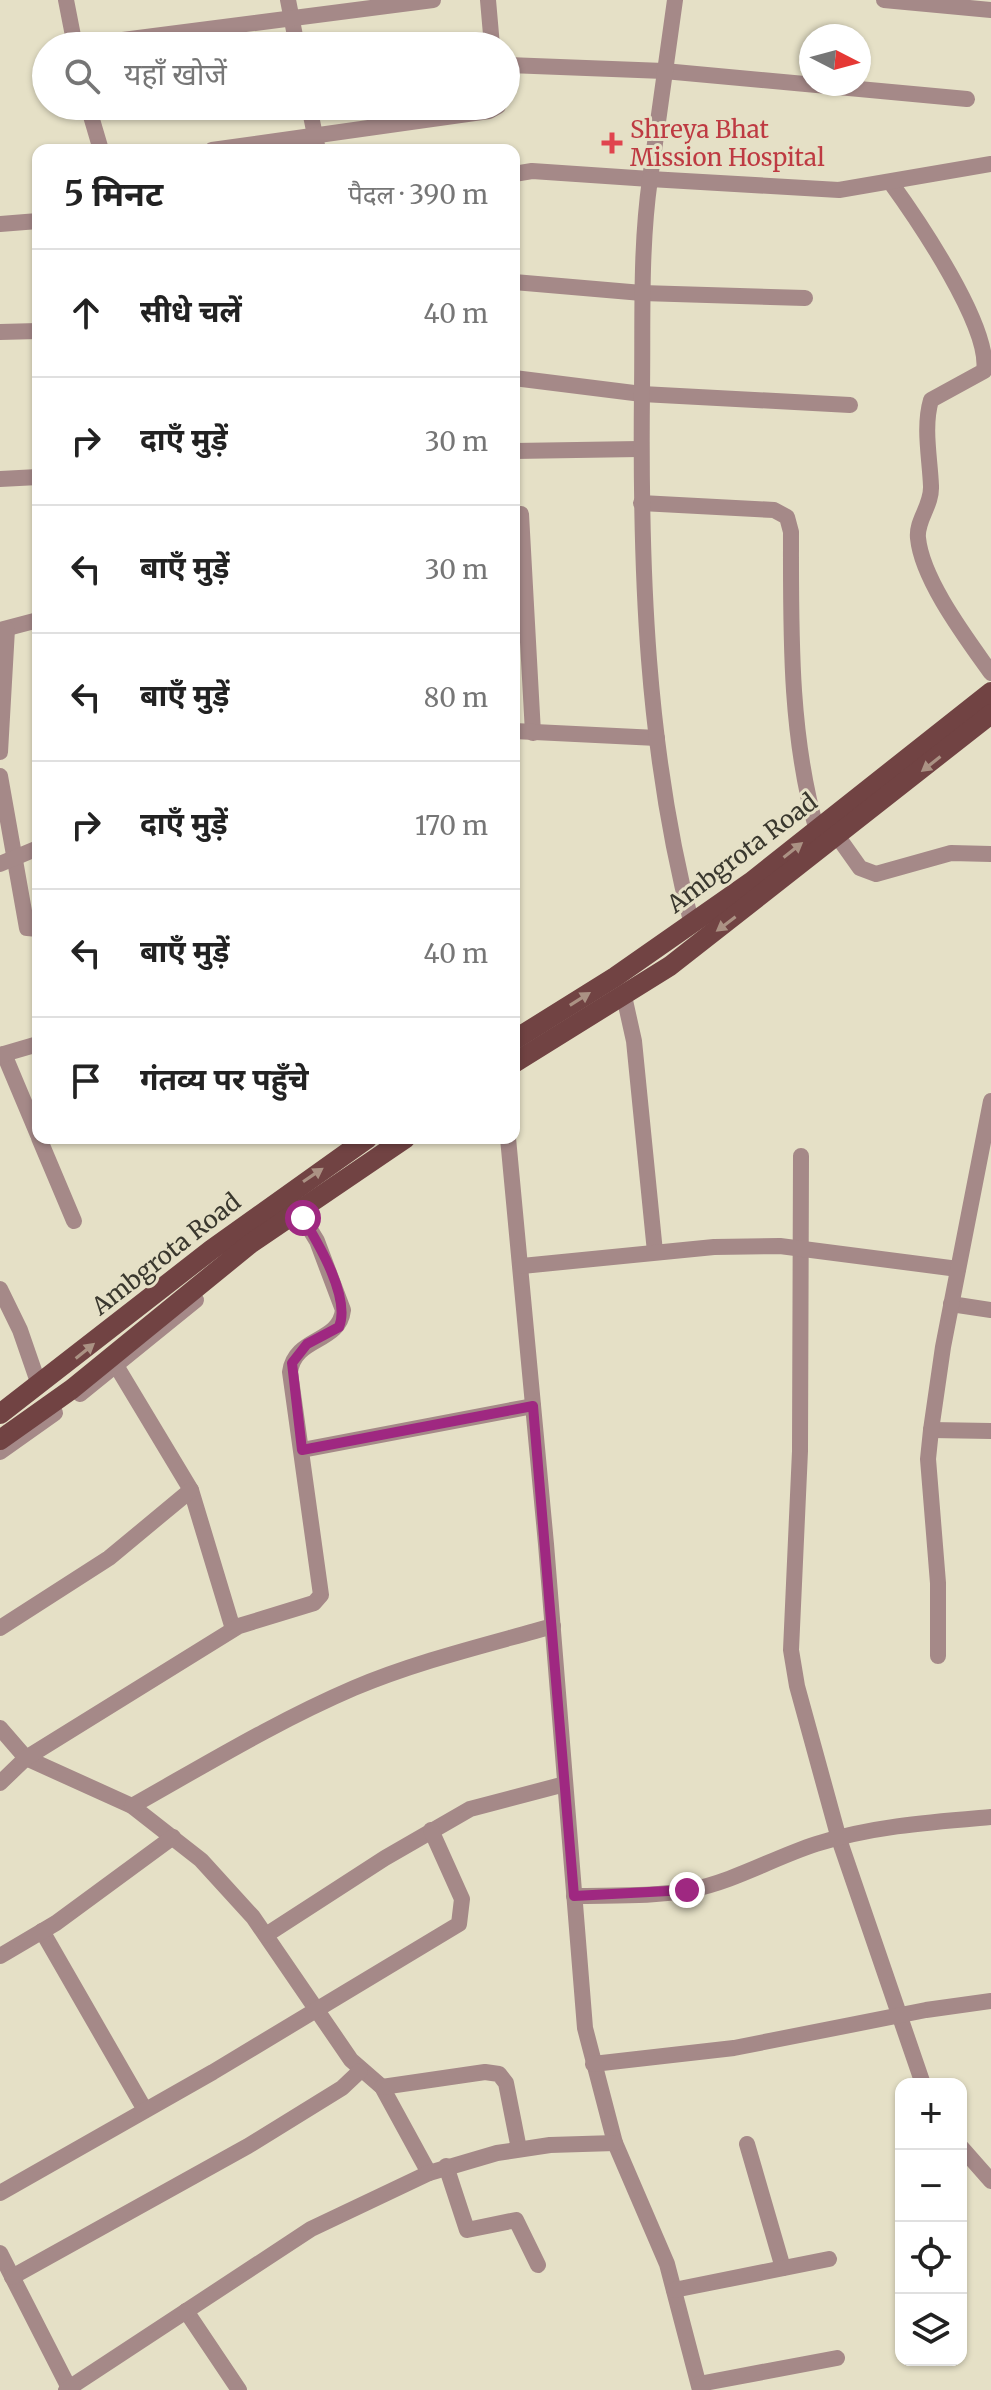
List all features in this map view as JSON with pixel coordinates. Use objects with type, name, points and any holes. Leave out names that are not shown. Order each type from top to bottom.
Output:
[{"type":"main road","name":"Ambgrota Road","points":[[520,1036],[692,925],[817,831],[991,692]]},
{"type":"main road","points":[[520,1059],[624,996],[718,931],[991,714]]},
{"type":"main road","name":"Ambgrota Road","points":[[0,1414],[211,1250],[360,1144]]},
{"type":"main road","points":[[0,1440],[72,1389],[250,1244],[397,1144]]},
{"type":"street","points":[[66,0],[73,32]]},
{"type":"street","points":[[288,0],[294,32]]},
{"type":"street","points":[[187,32],[433,0]]},
{"type":"street","points":[[488,0],[491,32]]},
{"type":"street","points":[[675,0],[643,232],[639,449],[645,626],[657,738],[673,854],[692,925]]},
{"type":"street","points":[[884,0],[991,10]]},
{"type":"street","points":[[520,66],[664,71],[967,99]]},
{"type":"street","points":[[92,120],[99,144]]},
{"type":"street","points":[[312,120],[317,143],[441,120]]},
{"type":"street","points":[[520,173],[532,171],[839,190],[991,164]]},
{"type":"street","points":[[891,183],[947,259],[984,340],[987,363],[984,371],[931,400],[927,418],[930,505],[917,536],[921,555],[940,593],[991,673]]},
{"type":"street","points":[[0,224],[32,221]]},
{"type":"street","points":[[520,283],[642,293],[805,298]]},
{"type":"street","points":[[0,332],[32,331]]},
{"type":"street","points":[[520,379],[642,394],[850,405]]},
{"type":"street","points":[[520,451],[639,449]]},
{"type":"street","points":[[0,479],[32,477]]},
{"type":"street","points":[[641,503],[774,510],[787,517],[791,532],[791,656],[801,771],[817,831]]},
{"type":"street","points":[[521,514],[533,733]]},
{"type":"street","points":[[0,752],[3,630],[32,622]]},
{"type":"street","points":[[520,732],[657,738]]},
{"type":"street","points":[[0,776],[6,861],[27,928],[32,928]]},
{"type":"street","points":[[838,837],[860,868],[876,874],[951,853],[991,854]]},
{"type":"street","points":[[6,861],[32,850]]},
{"type":"street","points":[[624,996],[634,1041],[655,1252]]},
{"type":"street","points":[[32,1046],[2,1054],[32,1123]]},
{"type":"street","points":[[938,1656],[938,1583],[928,1459],[951,1304],[991,1101]]},
{"type":"street","points":[[41,1144],[74,1221]]},
{"type":"street","points":[[0,1452],[117,1367],[257,1251],[412,1144]]},
{"type":"street","points":[[509,1144],[522,1266],[585,2028],[593,2064],[615,2143],[667,2264],[699,2387],[837,2358]]},
{"type":"street","points":[[801,1156],[800,1451],[791,1650],[800,1701],[839,1839],[921,2078]]},
{"type":"street","points":[[0,1783],[26,1758],[233,1629],[307,1605],[321,1595],[292,1363],[307,1344],[339,1327],[343,1310],[317,1241],[303,1218]]},
{"type":"street","points":[[522,1266],[714,1247],[801,1247],[958,1269]]},
{"type":"street","points":[[0,1289],[20,1330],[39,1385]]},
{"type":"street","points":[[951,1304],[991,1310]]},
{"type":"street","points":[[117,1367],[191,1490],[233,1629]]},
{"type":"street","points":[[302,1450],[533,1406]]},
{"type":"street","points":[[931,1430],[991,1431]]},
{"type":"street","points":[[0,1628],[109,1558],[191,1490]]},
{"type":"street","points":[[132,1806],[354,1689],[427,1661],[553,1626]]},
{"type":"street","points":[[0,1728],[26,1758],[132,1806],[201,1860],[266,1935],[360,2071],[382,2087],[429,2173]]},
{"type":"street","points":[[266,1935],[431,1830],[470,1809],[565,1784]]},
{"type":"street","points":[[574,1896],[643,1895],[701,1887],[728,1881],[815,1844],[916,1823],[991,1817]]},
{"type":"street","points":[[0,2193],[452,1929],[462,1919],[462,1899],[431,1830]]},
{"type":"street","points":[[0,1956],[42,1931],[173,1837]]},
{"type":"street","points":[[42,1931],[145,2110]]},
{"type":"street","points":[[593,2064],[734,2048],[900,2015],[991,2001]]},
{"type":"street","points":[[12,2277],[235,2153],[342,2088],[360,2071]]},
{"type":"street","points":[[382,2087],[485,2072],[499,2074],[506,2083],[519,2149]]},
{"type":"street","points":[[0,2253],[68,2389],[311,2229],[429,2173],[519,2149],[615,2143]]},
{"type":"street","points":[[747,2144],[783,2268]]},
{"type":"street","points":[[964,2150],[991,2181]]},
{"type":"street","points":[[446,2166],[467,2230],[516,2220],[538,2265]]},
{"type":"street","points":[[674,2290],[829,2259]]},
{"type":"street","points":[[186,2311],[239,2390]]},
{"type":"place","name":"Shreya Bhat Mission Hospital","points":[[612,143]]},
{"type":"route","points":[[303,1218],[317,1241],[343,1310],[339,1327],[300,1349],[292,1363],[290,1372],[302,1450],[533,1406],[574,1896],[643,1895],[687,1890]]}]
